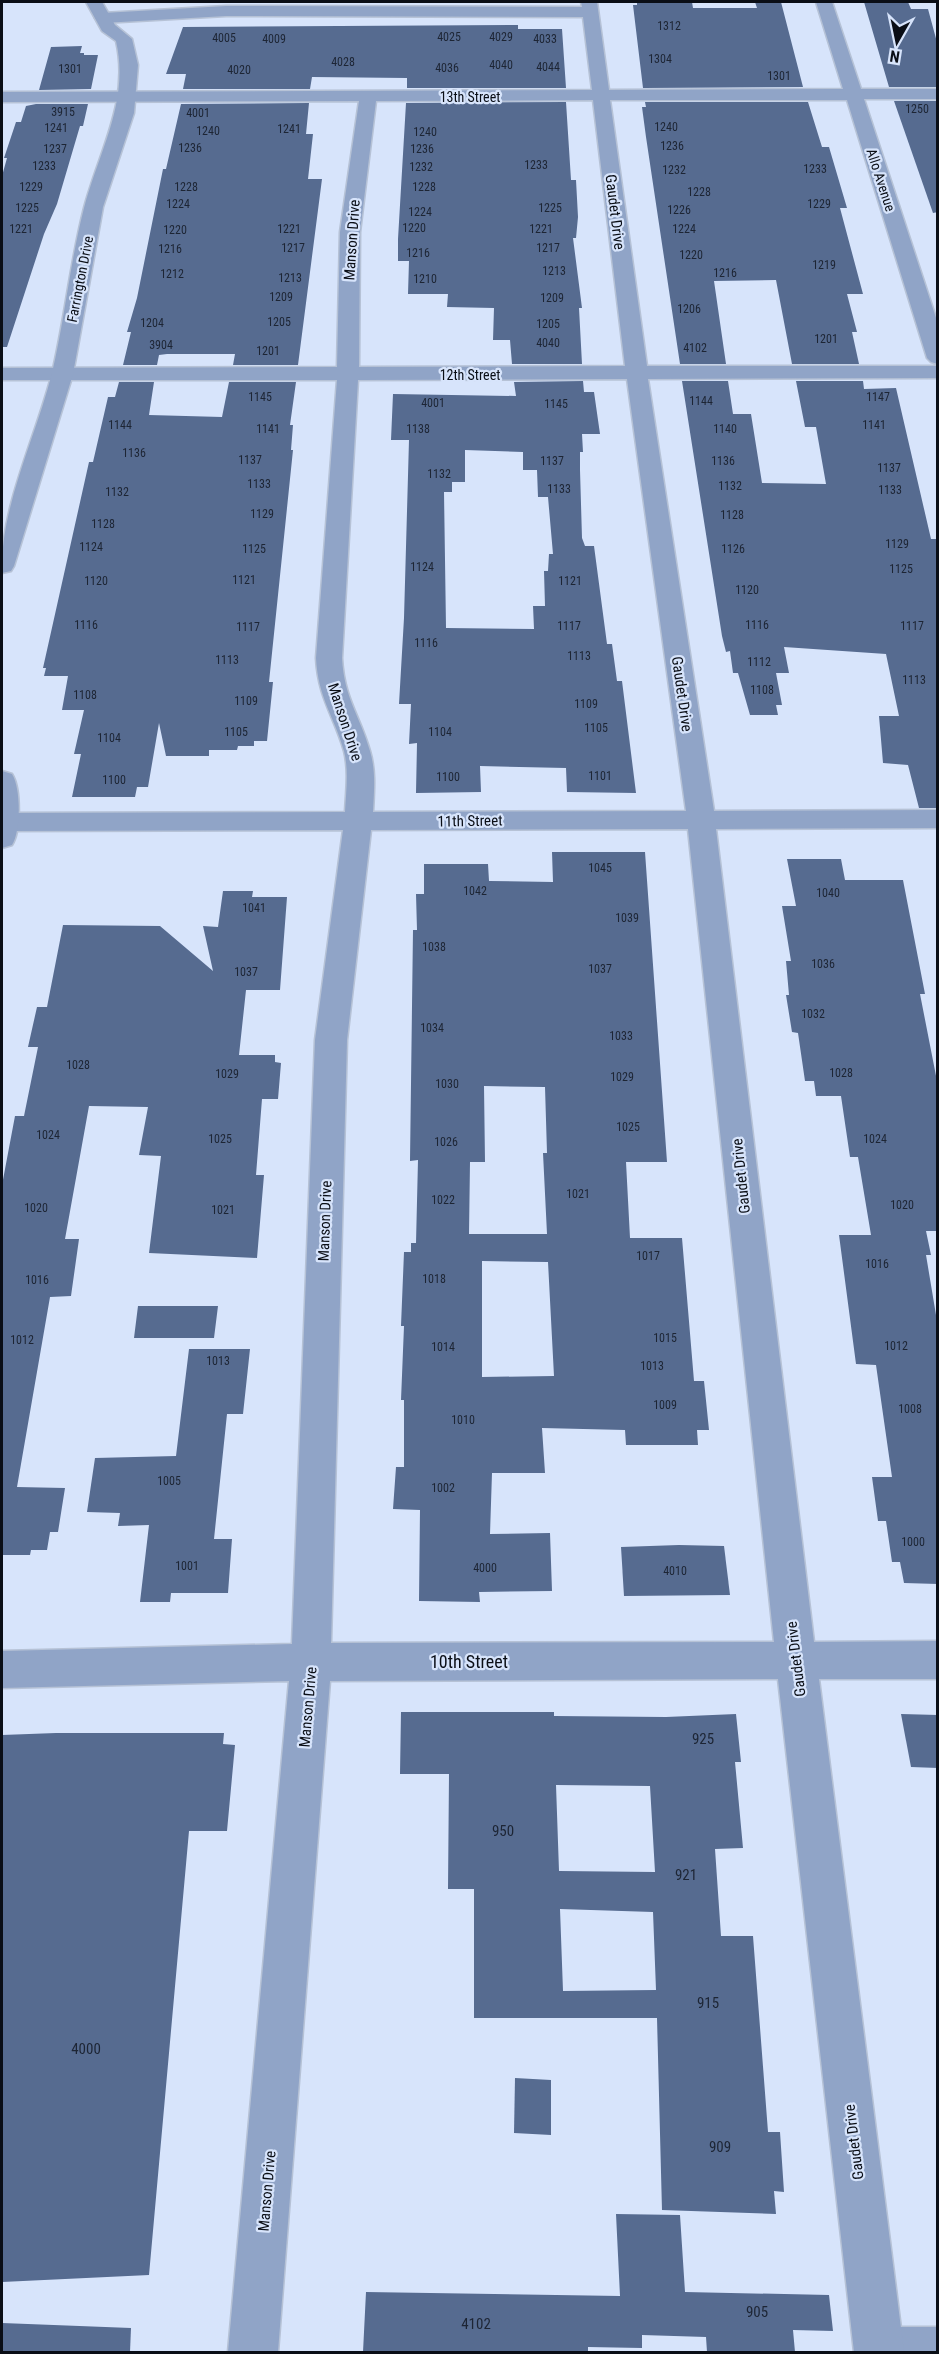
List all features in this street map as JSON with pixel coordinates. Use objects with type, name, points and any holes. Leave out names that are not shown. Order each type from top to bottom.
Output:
[{"type":"street","name":"Allo Avenue","points":[[824,2],[938,358]]},
{"type":"street","points":[[99,10],[589,7]]},
{"type":"street","name":"Gaudet Drive","points":[[589,7],[637,374],[700,819],[796,1659],[878,2347]]},
{"type":"street","name":"Farrington Drive","points":[[2,566],[62,374],[94,207],[128,96],[130,65],[124,39],[108,28],[99,10]]},
{"type":"street","name":"13th Street","points":[[2,97],[938,94]]},
{"type":"street","name":"Manson Drive","points":[[253,2352],[311,1662],[331,1040],[358,822],[361,774],[357,751],[330,683],[329,658],[348,375],[350,232],[368,97]]},
{"type":"street","name":"12th Street","points":[[2,374],[938,372]]},
{"type":"street","points":[[2,780],[3,828]]},
{"type":"street","name":"11th Street","points":[[3,828],[358,822],[938,819]]},
{"type":"street","name":"10th Street","points":[[2,1670],[311,1662],[938,1660]]},
{"type":"lane","points":[[878,2347],[938,2341]]},
{"type":"building","points":[[637,2],[692,2],[693,8],[757,8],[755,2],[781,2],[803,87],[643,88],[633,5],[637,5]]},
{"type":"building","points":[[864,2],[908,2],[911,9],[928,9],[938,46],[938,87],[889,87]]},
{"type":"building","points":[[518,25],[518,29],[562,29],[566,88],[407,88],[407,78],[312,77],[310,89],[183,89],[186,74],[166,74],[183,27]]},
{"type":"building","points":[[82,46],[80,53],[98,55],[91,89],[39,90],[51,47]]},
{"type":"building","points":[[894,101],[938,101],[938,212],[933,213]]},
{"type":"building","points":[[566,102],[571,180],[576,180],[578,217],[576,238],[573,238],[582,308],[579,308],[582,364],[512,364],[510,340],[493,340],[494,308],[447,307],[448,294],[408,294],[409,261],[398,261],[406,103]]},
{"type":"building","points":[[645,102],[808,102],[822,147],[829,147],[847,208],[840,208],[863,294],[847,294],[857,332],[852,332],[859,364],[792,364],[776,280],[714,281],[726,364],[680,364],[646,137],[642,107],[646,107]]},
{"type":"building","points":[[309,103],[306,134],[313,134],[308,179],[322,179],[298,365],[233,365],[235,354],[167,354],[159,355],[157,365],[123,365],[131,332],[127,332],[137,298],[163,169],[166,169],[181,104]]},
{"type":"building","points":[[88,104],[57,204],[44,234],[7,347],[2,347],[2,176],[7,158],[4,158],[16,122],[21,122],[26,106]]},
{"type":"building","points":[[583,381],[584,392],[594,392],[600,434],[582,434],[583,452],[580,452],[580,470],[582,538],[585,546],[594,546],[607,644],[612,644],[617,681],[622,681],[636,793],[567,792],[566,768],[480,766],[481,792],[416,793],[417,743],[409,744],[411,704],[399,704],[409,440],[391,440],[393,394],[516,396],[514,382]],"holes":[[[465,450],[523,452],[523,470],[537,470],[538,497],[548,497],[553,554],[549,554],[548,571],[544,571],[545,606],[533,606],[534,629],[446,628],[444,492],[452,492],[452,482],[465,482]]]},
{"type":"building","points":[[682,381],[728,381],[733,414],[751,414],[762,483],[826,484],[816,427],[805,427],[796,381],[863,381],[864,389],[896,388],[931,539],[938,539],[938,808],[919,808],[908,765],[883,763],[879,716],[899,716],[886,654],[784,647],[789,673],[776,673],[782,705],[776,705],[778,715],[750,715],[738,673],[733,673],[730,651],[726,652],[722,636]]},
{"type":"building","points":[[119,382],[154,382],[149,415],[222,417],[229,382],[296,382],[290,425],[293,425],[291,450],[293,450],[269,682],[273,682],[267,741],[254,741],[254,746],[238,746],[237,750],[209,750],[209,756],[166,756],[159,723],[148,787],[137,787],[135,797],[72,797],[81,754],[74,754],[84,710],[62,710],[68,676],[44,676],[46,668],[43,668],[89,462],[93,462],[108,397],[115,397]]},
{"type":"building","points":[[552,852],[645,852],[667,1162],[626,1162],[630,1238],[682,1238],[694,1381],[704,1381],[709,1430],[697,1430],[698,1445],[626,1445],[625,1430],[542,1428],[545,1473],[492,1473],[490,1534],[550,1533],[552,1591],[479,1592],[480,1602],[419,1601],[420,1510],[393,1509],[396,1467],[404,1467],[404,1400],[401,1400],[404,1326],[401,1326],[404,1252],[411,1252],[411,1243],[416,1243],[418,1160],[410,1161],[413,930],[417,930],[416,894],[424,894],[424,864],[488,864],[489,881],[553,882]],"holes":[[[484,1086],[545,1087],[547,1153],[543,1153],[547,1234],[469,1234],[470,1162],[485,1162]],[[482,1261],[548,1262],[554,1376],[482,1377]]]},
{"type":"building","points":[[787,859],[841,859],[845,880],[903,880],[925,994],[920,994],[938,1086],[938,1231],[926,1231],[931,1255],[926,1255],[938,1327],[938,1584],[904,1583],[900,1562],[892,1562],[886,1521],[878,1521],[872,1477],[892,1477],[876,1365],[856,1364],[839,1235],[871,1235],[858,1157],[850,1157],[841,1096],[816,1096],[814,1081],[805,1081],[798,1033],[792,1032],[786,995],[789,995],[786,961],[791,961],[782,906],[796,906]]},
{"type":"building","points":[[223,891],[253,891],[252,897],[287,897],[280,990],[246,990],[239,1055],[275,1055],[275,1062],[281,1063],[278,1099],[262,1099],[256,1175],[264,1175],[257,1258],[149,1253],[161,1156],[139,1155],[148,1107],[89,1106],[65,1239],[79,1239],[71,1296],[50,1297],[17,1487],[65,1488],[58,1532],[50,1532],[47,1550],[31,1550],[30,1555],[2,1555],[2,1185],[15,1116],[24,1116],[38,1047],[28,1047],[37,1007],[47,1007],[63,925],[160,926],[213,971],[203,926],[218,927]]},
{"type":"building","points":[[138,1306],[218,1306],[214,1338],[134,1338]]},
{"type":"building","points":[[189,1349],[250,1349],[243,1414],[227,1414],[214,1539],[232,1539],[228,1593],[171,1593],[170,1602],[140,1602],[149,1525],[118,1526],[120,1513],[87,1512],[95,1458],[176,1456]]},
{"type":"building","points":[[724,1546],[730,1595],[624,1596],[621,1547]]},
{"type":"building","points":[[401,1712],[554,1712],[554,1716],[666,1717],[736,1714],[741,1762],[735,1762],[743,1848],[715,1849],[721,1936],[753,1936],[768,2132],[780,2132],[784,2192],[774,2191],[776,2214],[662,2210],[657,2018],[474,2018],[474,1889],[448,1889],[449,1774],[400,1774]],"holes":[[[556,1785],[650,1786],[655,1872],[559,1871]],[[560,1909],[653,1912],[656,1990],[563,1991]]]},
{"type":"building","points":[[901,1714],[938,1715],[938,1768],[911,1767]]},
{"type":"building","points":[[224,1733],[223,1744],[235,1745],[227,1831],[189,1831],[149,2275],[2,2282],[2,1735]]},
{"type":"building","points":[[515,2078],[551,2080],[551,2135],[514,2133]]},
{"type":"building","points":[[616,2214],[680,2215],[685,2292],[829,2295],[833,2331],[793,2330],[795,2352],[707,2352],[706,2337],[642,2335],[642,2348],[588,2347],[588,2352],[363,2352],[366,2292],[620,2296]]},
{"type":"building","points":[[2,2323],[131,2328],[130,2352],[2,2352]]}]
